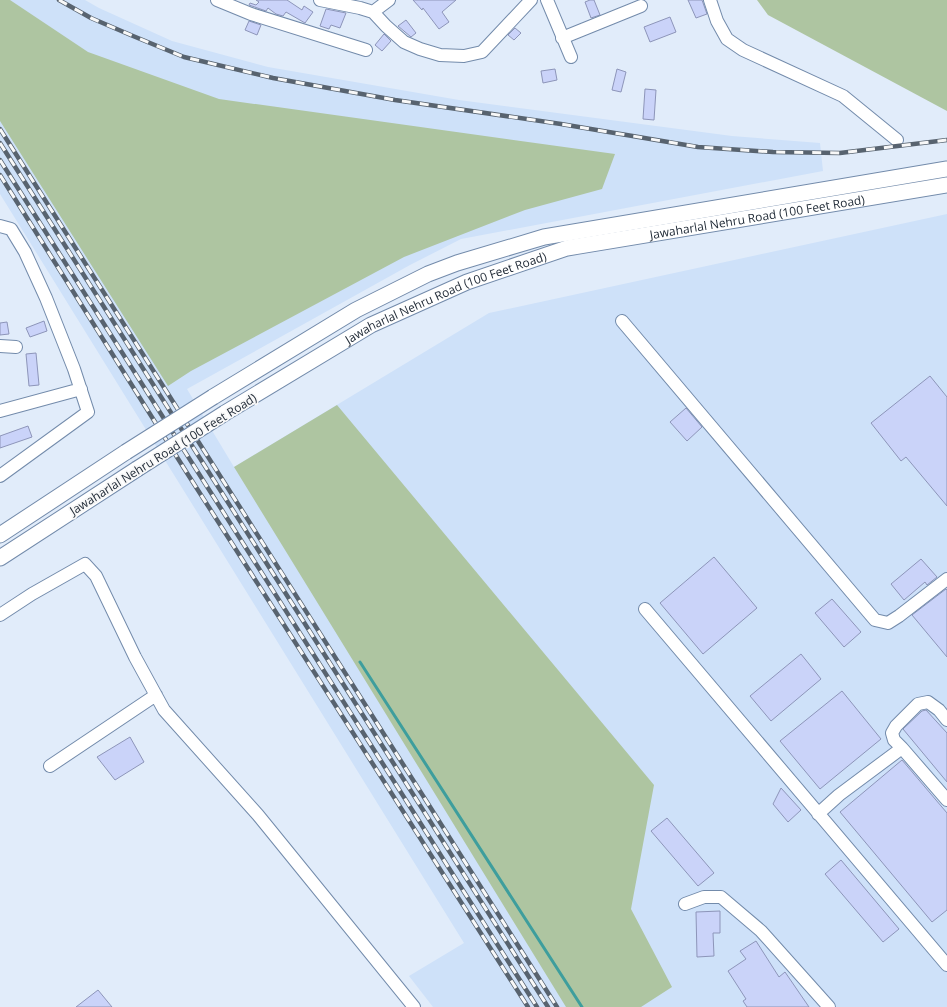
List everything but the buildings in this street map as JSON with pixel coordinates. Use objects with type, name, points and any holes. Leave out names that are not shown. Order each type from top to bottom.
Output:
[{"type":"main road","name":"Jawaharlal Nehru Road (100 Feet Road)","points":[[0,535],[213,397],[356,310],[428,274],[457,263],[544,237],[947,170]]},
{"type":"main road","name":"Jawaharlal Nehru Road (100 Feet Road)","points":[[0,558],[225,413],[371,325],[467,282],[567,248],[947,185]]},
{"type":"street","points":[[217,0],[251,14],[366,50]]},
{"type":"street","points":[[320,0],[373,12],[404,42],[420,49],[440,55],[464,56],[482,52],[531,0]]},
{"type":"street","points":[[373,12],[389,0]]},
{"type":"street","points":[[710,0],[717,21],[727,39],[743,50],[843,96],[897,140]]},
{"type":"street","points":[[549,1],[562,38],[571,57]]},
{"type":"street","points":[[562,38],[641,6]]},
{"type":"street","points":[[0,226],[11,229],[25,252],[46,298],[82,389],[88,412],[0,476]]},
{"type":"street","points":[[622,321],[875,620],[888,623],[947,579]]},
{"type":"street","points":[[0,346],[16,347]]},
{"type":"street","points":[[0,411],[82,389]]},
{"type":"street","points":[[0,615],[85,564],[96,576],[135,657],[164,710],[258,815],[414,1007]]},
{"type":"street","points":[[645,609],[947,965]]},
{"type":"street","points":[[50,766],[156,696]]},
{"type":"street","points":[[947,720],[940,710],[928,702],[918,704],[896,726],[892,733],[894,740],[947,800]]},
{"type":"street","points":[[818,814],[839,795],[902,748]]},
{"type":"street","points":[[685,904],[704,897],[720,896],[761,930],[829,1007]]},
{"type":"shaded area","points":[[0,0],[85,0],[99,8],[172,41],[268,67],[459,100],[732,136],[820,143],[823,171],[461,239],[410,265],[187,389],[234,467],[489,313],[947,214],[947,1007],[433,1007],[409,976],[464,943],[0,194]]},
{"type":"green space","points":[[0,0],[10,0],[88,52],[219,99],[615,154],[602,189],[525,210],[404,257],[191,371],[168,386],[0,121]]},
{"type":"green space","points":[[757,0],[947,0],[947,111],[768,15]]},
{"type":"green space","points":[[337,405],[654,785],[631,909],[672,987],[641,1007],[566,1007],[234,467]]},
{"type":"waterway","points":[[360,662],[582,1007]]},
{"type":"railway","points":[[59,0],[91,18],[184,57],[273,78],[395,100],[561,124],[698,147],[773,152],[840,153],[947,140]]},
{"type":"railway","points":[[0,129],[557,1007]]},
{"type":"railway","points":[[0,143],[548,1007]]},
{"type":"railway","points":[[0,160],[537,1007]]},
{"type":"railway","points":[[0,175],[187,473],[528,1007]]}]
